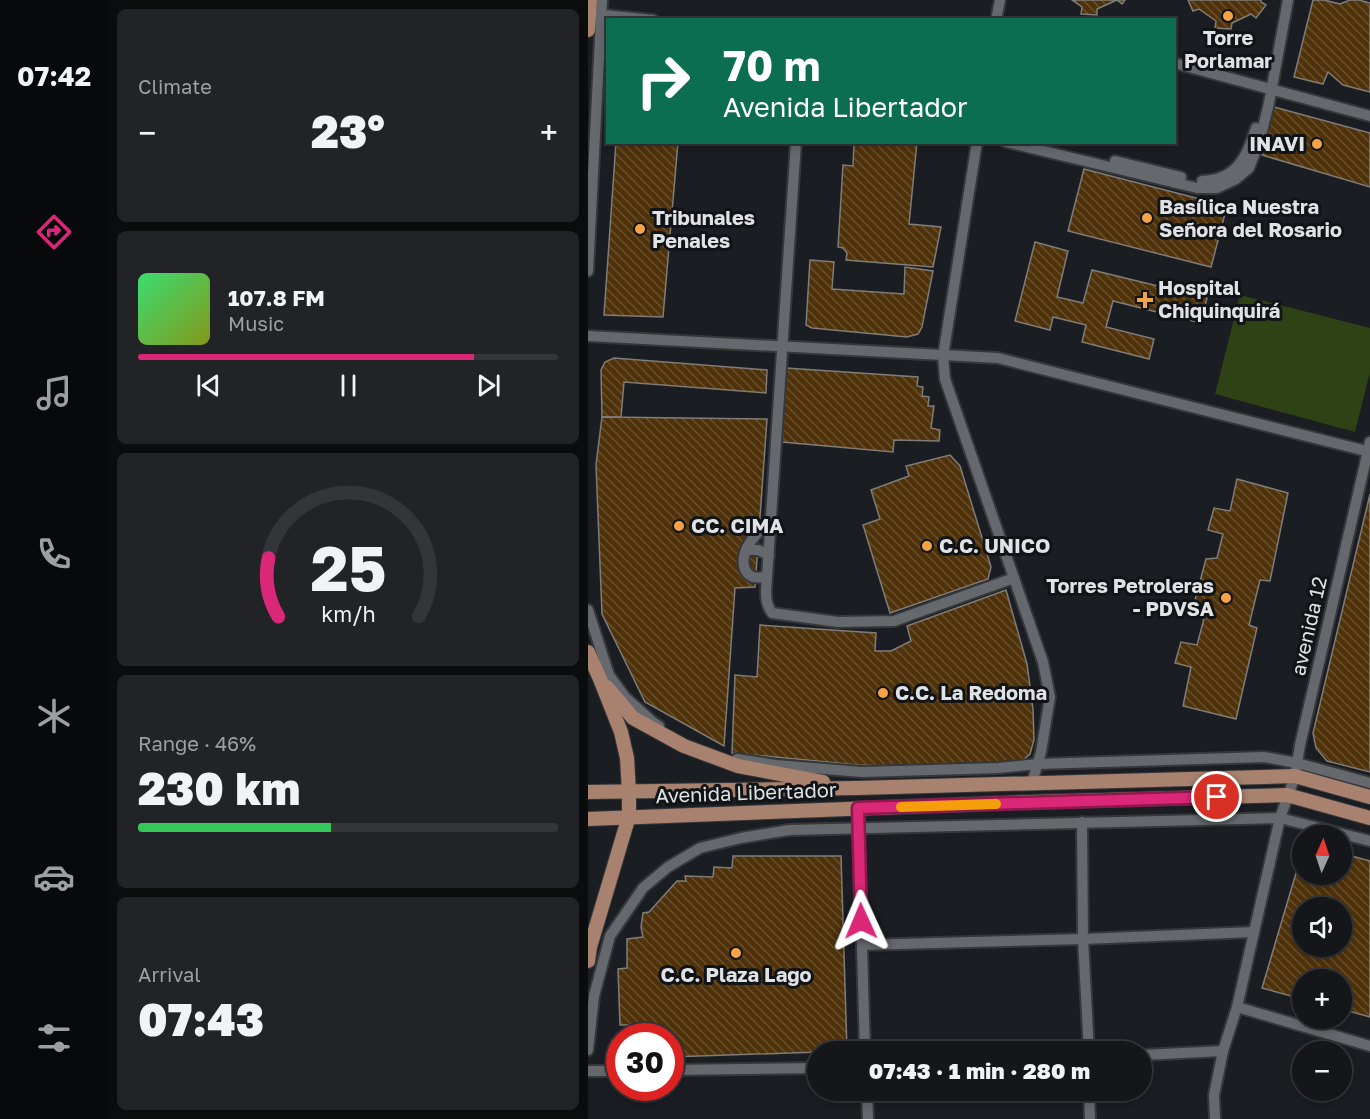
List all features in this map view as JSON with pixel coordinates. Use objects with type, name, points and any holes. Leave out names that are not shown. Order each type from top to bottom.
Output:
[{"type":"main road","points":[[588,30],[592,11]]},
{"type":"main road","points":[[588,652],[621,732],[627,758],[629,792],[629,816],[590,947],[588,962]]},
{"type":"main road","points":[[600,679],[633,718],[684,746],[738,766],[857,788]]},
{"type":"main road","name":"Avenida Libertador","points":[[588,792],[1032,783],[1296,770],[1370,797]]},
{"type":"main road","name":"Avenida Libertador","points":[[588,819],[1287,795],[1370,818]]},
{"type":"street","points":[[588,271],[592,11],[602,0]]},
{"type":"street","points":[[996,18],[1000,0]]},
{"type":"street","points":[[1014,144],[1197,188],[1217,188],[1236,179],[1249,168],[1260,140],[1288,0]]},
{"type":"street","points":[[592,11],[639,18]]},
{"type":"street","points":[[1176,64],[1370,116]]},
{"type":"street","points":[[1045,144],[1196,182],[1215,181],[1242,163],[1254,138],[1264,102],[1271,89]]},
{"type":"street","points":[[796,144],[767,577],[767,607],[772,614],[838,622],[894,621],[1014,578]]},
{"type":"street","points":[[977,144],[943,356],[945,379],[1043,662],[1050,697],[1041,752],[1032,783]]},
{"type":"street","points":[[588,336],[998,358],[1369,448]]},
{"type":"street","name":"avenida 12","points":[[1215,1119],[1214,1095],[1223,1051],[1237,1007],[1280,818],[1296,770],[1302,734],[1369,448]]},
{"type":"street","points":[[767,577],[753,577],[745,571],[743,562],[753,538],[771,518]]},
{"type":"street","points":[[746,551],[754,549],[769,556]]},
{"type":"street","points":[[588,610],[609,675],[625,698],[654,723],[695,745],[739,760],[862,772],[1264,757],[1296,770],[1370,783]]},
{"type":"street","points":[[858,808],[865,1041]]},
{"type":"street","points":[[588,1050],[594,996],[609,936],[643,888],[668,867],[700,848],[741,838],[789,831],[1280,818],[1370,841]]},
{"type":"street","points":[[1082,822],[1083,939],[1088,1041]]},
{"type":"street","points":[[862,945],[1254,932]]},
{"type":"street","points":[[1237,1007],[1370,1046]]},
{"type":"street","points":[[1152,1054],[1223,1051]]},
{"type":"street","points":[[684,1070],[807,1068]]},
{"type":"street","points":[[588,1071],[606,1071]]},
{"type":"street","points":[[867,1101],[868,1119]]},
{"type":"street","points":[[1089,1101],[1090,1119]]},
{"type":"green space","points":[[1240,295],[1370,328],[1370,372],[1355,432],[1215,394]]},
{"type":"building","points":[[1072,0],[1117,0],[1097,9],[1097,15],[1081,14],[1082,7]]},
{"type":"building","name":"Torre Porlamar","points":[[1188,0],[1261,0],[1266,5],[1256,18],[1251,14],[1232,23],[1231,29],[1215,28],[1216,21],[1199,9],[1193,11]]},
{"type":"building","points":[[1313,0],[1340,4],[1350,0],[1370,3],[1370,92],[1343,85],[1328,72],[1323,84],[1294,77]]},
{"type":"building","name":"INAVI","points":[[1274,107],[1370,133],[1370,187],[1262,155]]},
{"type":"building","name":"Tribunales Penales","points":[[616,144],[678,144],[663,317],[604,315]]},
{"type":"building","points":[[854,144],[917,144],[909,224],[941,227],[933,267],[846,260],[847,253],[843,248],[838,247],[843,165],[853,166]]},
{"type":"building","name":"Basílica Nuestra Señora del Rosario","points":[[1084,169],[1227,206],[1211,267],[1068,231]]},
{"type":"building","name":"Hospital Chiquinquirá","points":[[1035,242],[1068,251],[1057,297],[1083,303],[1092,270],[1207,298],[1201,323],[1113,301],[1106,327],[1154,339],[1149,359],[1082,342],[1086,325],[1053,317],[1050,330],[1015,321]]},
{"type":"building","points":[[810,260],[834,262],[832,289],[904,294],[905,267],[933,271],[922,327],[918,334],[907,337],[812,328],[806,325]]},
{"type":"building","points":[[614,358],[767,370],[766,393],[624,382],[621,417],[602,417],[601,370],[605,362]]},
{"type":"building","points":[[786,368],[918,377],[917,386],[923,387],[922,396],[929,397],[928,406],[934,406],[931,428],[940,430],[939,441],[894,440],[893,452],[782,442]]},
{"type":"building","name":"CC. CIMA","points":[[602,417],[767,419],[755,587],[735,588],[724,746],[645,702],[602,614],[596,465]]},
{"type":"building","name":"C.C. UNICO","points":[[950,455],[960,466],[991,567],[988,579],[890,613],[863,525],[880,519],[871,490],[909,476],[906,466]]},
{"type":"building","name":"Torres Petroleras - PDVSA","points":[[1237,479],[1288,493],[1270,581],[1260,580],[1249,625],[1257,628],[1236,719],[1183,706],[1191,667],[1175,663],[1181,642],[1197,645],[1204,619],[1191,615],[1206,559],[1217,558],[1223,534],[1208,530],[1214,508],[1230,511]]},
{"type":"building","points":[[1370,494],[1370,772],[1327,761],[1316,748],[1313,733]]},
{"type":"building","name":"C.C. La Redoma","points":[[1006,590],[1027,664],[1033,709],[1034,740],[1030,754],[1017,765],[956,768],[858,765],[732,753],[735,675],[757,677],[760,625],[876,633],[875,651],[891,651],[911,641],[907,626]]},
{"type":"building","name":"C.C. Plaza Lago","points":[[733,856],[841,856],[847,1041],[807,1041],[807,1052],[684,1057],[684,1023],[620,1023],[618,969],[627,968],[627,939],[643,937],[641,927],[643,913],[649,912],[677,881],[686,881],[685,876],[713,877],[714,867],[732,868]]},
{"type":"building","points":[[1352,856],[1370,861],[1370,1017],[1352,1012],[1352,969],[1292,969],[1292,996],[1262,988],[1293,885],[1352,885]]},
{"type":"slow traffic","points":[[901,807],[996,804]]},
{"type":"place","name":"Torre Porlamar","points":[[1228,16]]},
{"type":"place","name":"INAVI","points":[[1317,144]]},
{"type":"place","name":"Basílica Nuestra Señora del Rosario","points":[[1147,218]]},
{"type":"place","name":"Tribunales Penales","points":[[640,229]]},
{"type":"place","name":"Hospital Chiquinquirá","points":[[1145,300]]},
{"type":"place","name":"CC. CIMA","points":[[679,526]]},
{"type":"place","name":"C.C. UNICO","points":[[927,546]]},
{"type":"place","name":"Torres Petroleras - PDVSA","points":[[1226,598]]},
{"type":"place","name":"C.C. La Redoma","points":[[883,693]]},
{"type":"place","name":"C.C. Plaza Lago","points":[[736,953]]},
{"type":"route","points":[[861,921],[858,808],[1217,797]]}]
